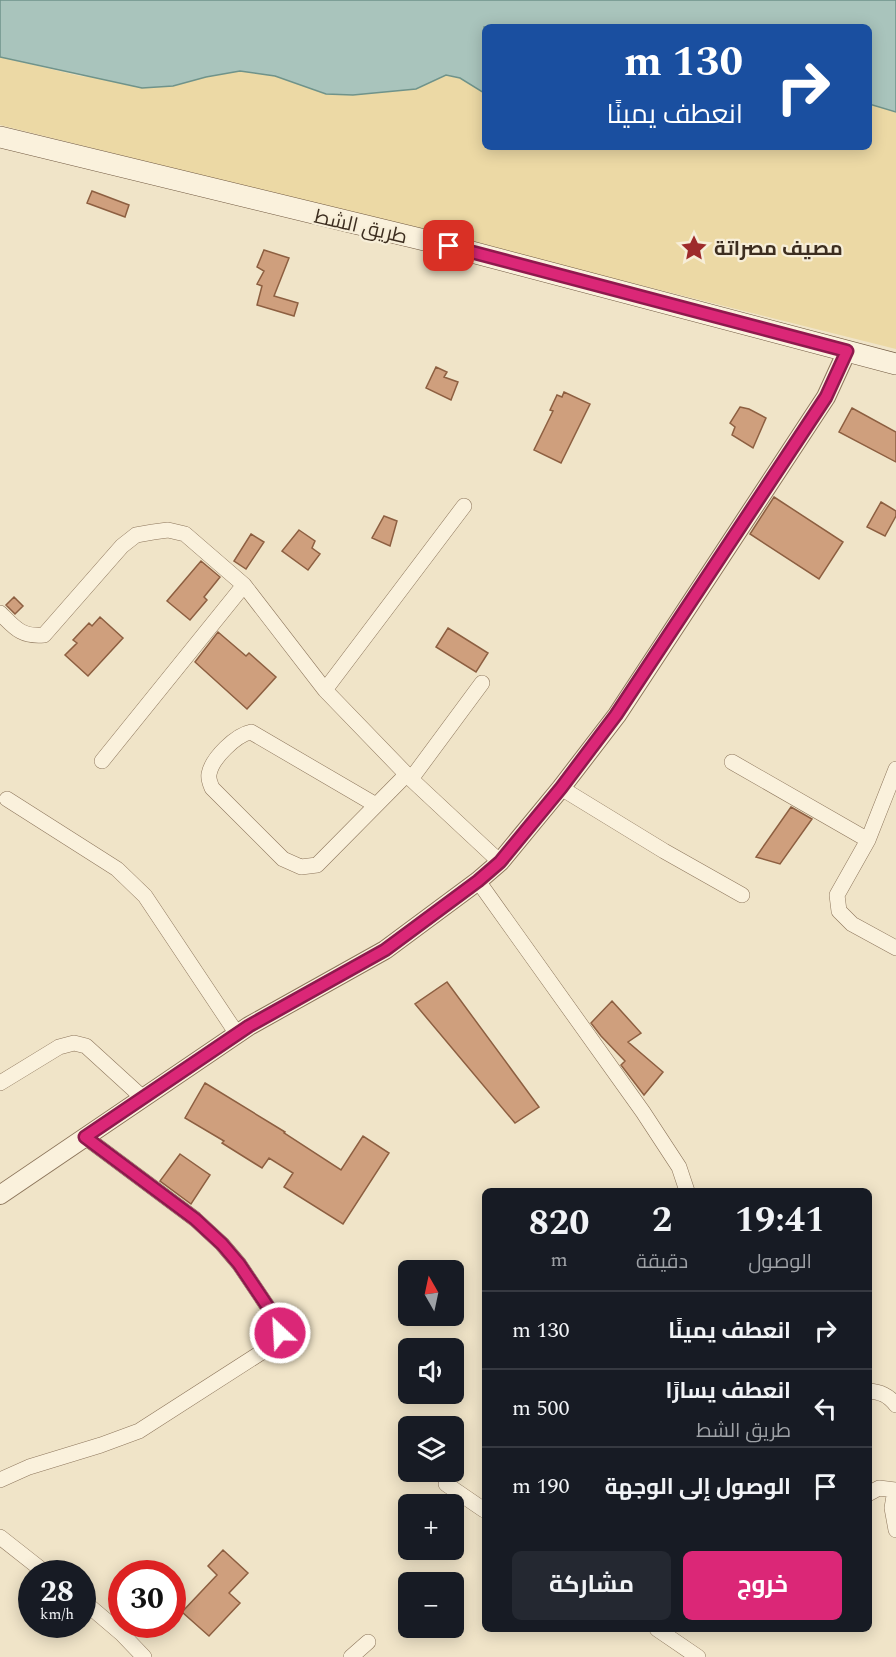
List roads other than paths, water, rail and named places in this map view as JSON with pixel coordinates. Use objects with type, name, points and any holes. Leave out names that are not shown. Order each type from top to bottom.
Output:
[{"type":"main road","name":"طريق الشط","points":[[0,137],[449,246],[896,364]]},
{"type":"street","points":[[0,1195],[237,1034],[385,950],[500,862],[561,788],[616,715],[826,397],[847,351]]},
{"type":"street","points":[[325,690],[464,506]]},
{"type":"street","points":[[0,613],[16,629],[29,636],[44,635],[122,546],[136,536],[153,531],[168,530],[185,534],[244,585],[325,690],[409,776],[500,862]]},
{"type":"street","points":[[102,761],[244,585]]},
{"type":"street","points":[[376,805],[251,732],[236,737],[212,765],[208,777],[212,788],[283,859],[301,867],[317,865],[376,805],[409,776],[482,683]]},
{"type":"street","points":[[732,762],[867,840]]},
{"type":"street","points":[[896,769],[867,840],[837,895],[840,911],[852,924],[896,948]]},
{"type":"street","points":[[561,788],[664,851],[742,895]]},
{"type":"street","points":[[7,800],[117,869],[145,896],[237,1034]]},
{"type":"street","points":[[478,881],[643,1112],[679,1167],[686,1188]]},
{"type":"street","points":[[0,1083],[59,1047],[74,1043],[86,1046],[143,1098]]},
{"type":"street","points":[[0,1480],[29,1467],[139,1431],[276,1343],[280,1333],[278,1322],[239,1264],[222,1244],[195,1219],[85,1137]]},
{"type":"street","points":[[872,1391],[889,1396],[896,1405]]},
{"type":"street","points":[[446,1484],[482,1509]]},
{"type":"street","points":[[872,1492],[879,1488],[895,1486],[892,1508],[896,1530]]},
{"type":"street","points":[[0,1537],[29,1560]]},
{"type":"street","points":[[96,1612],[144,1657]]},
{"type":"street","points":[[661,1632],[698,1657]]},
{"type":"street","points":[[351,1657],[368,1642]]},
{"type":"water","points":[[0,0],[896,0],[896,112],[872,105],[872,24],[482,24],[482,92],[460,78],[446,75],[416,89],[353,95],[326,94],[275,76],[240,71],[173,86],[142,88],[0,57]]},
{"type":"place","name":"مصيف مصراتة","points":[[694,248]]}]
